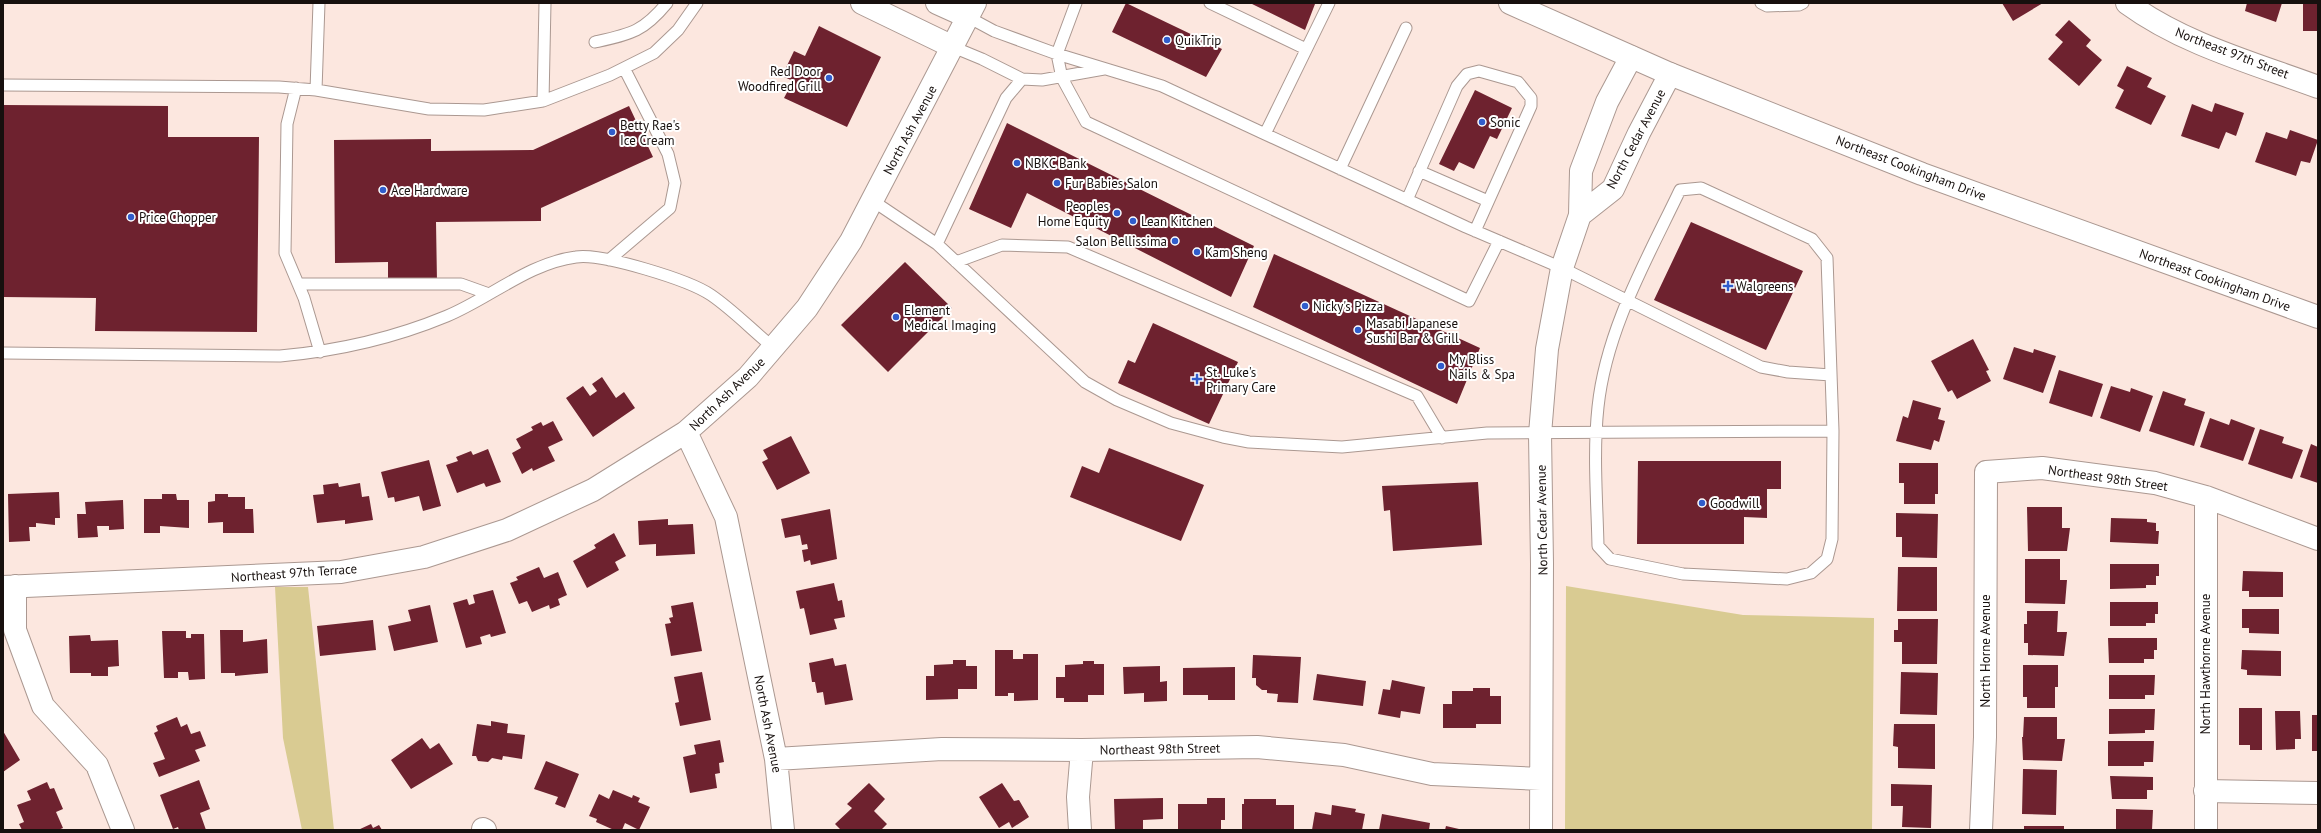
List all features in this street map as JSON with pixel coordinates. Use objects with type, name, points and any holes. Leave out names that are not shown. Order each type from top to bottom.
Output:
[{"type":"street","points":[[862,3],[953,47]]},
{"type":"street","points":[[937,3],[971,10]]},
{"type":"street","name":"Northeast Cookingham Drive","points":[[1510,3],[1670,74],[1922,174],[2318,317]]},
{"type":"street","name":"Northeast 97th Street","points":[[2127,3],[2144,15],[2187,39],[2318,87]]},
{"type":"street","name":"North Ash Avenue","points":[[783,830],[776,759],[726,517],[686,432],[748,376],[774,348],[807,308],[830,274],[851,241],[873,200],[971,10]]},
{"type":"street","name":"North Cedar Avenue","points":[[1541,830],[1542,563],[1540,434],[1547,349],[1562,268],[1580,215],[1581,171],[1607,102],[1631,57]]},
{"type":"street","name":"North Cedar Avenue","points":[[1580,215],[1613,189],[1639,133],[1670,74]]},
{"type":"street","name":"Northeast 97th Terrace","points":[[9,586],[342,572],[424,557],[507,530],[593,490],[686,432]]},
{"type":"street","name":"Northeast 98th Street","points":[[1986,472],[2049,469],[2155,483],[2206,497],[2318,539]]},
{"type":"street","name":"North Horne Avenue","points":[[1981,830],[1985,737],[1986,472]]},
{"type":"street","name":"North Hawthorne Avenue","points":[[2206,497],[2206,830]]},
{"type":"street","points":[[9,586],[15,630],[43,706],[96,765],[123,830]]},
{"type":"street","name":"Northeast 98th Street","points":[[776,759],[934,749],[1082,750],[1257,747],[1344,755],[1432,774],[1541,779]]},
{"type":"street","points":[[1080,830],[1078,797],[1082,750]]},
{"type":"street","points":[[2205,791],[2318,793]]},
{"type":"lane","points":[[316,90],[319,3]]},
{"type":"lane","points":[[543,101],[545,3]]},
{"type":"lane","points":[[595,42],[632,34],[652,21],[667,3]]},
{"type":"lane","points":[[3,85],[296,88],[430,109],[484,110],[543,101],[624,68],[654,53],[678,30],[697,3]]},
{"type":"lane","points":[[1076,3],[1057,54],[1062,78],[1086,122],[1469,301],[1499,241]]},
{"type":"lane","points":[[1210,3],[1306,49]]},
{"type":"lane","points":[[1265,134],[1329,3]]},
{"type":"lane","points":[[1761,3],[1767,6],[1799,5],[1803,3]]},
{"type":"lane","points":[[971,10],[994,31],[1057,54],[1162,86],[1475,231],[1562,268],[1761,367],[1788,372],[1831,375]]},
{"type":"lane","points":[[1340,169],[1406,28]]},
{"type":"lane","points":[[953,47],[982,58],[1022,79],[1042,80],[1062,78],[1107,69]]},
{"type":"lane","points":[[609,260],[670,208],[675,183],[668,154],[624,68]]},
{"type":"lane","points":[[1407,200],[1457,86],[1467,74],[1479,71],[1518,82],[1531,98],[1531,106],[1475,231]]},
{"type":"lane","points":[[937,244],[1006,98],[1022,79]]},
{"type":"lane","points":[[296,88],[287,124],[285,254],[298,284],[320,352]]},
{"type":"lane","points":[[1419,171],[1488,202]]},
{"type":"lane","points":[[1701,188],[1812,239],[1827,258],[1831,375],[1833,431],[1832,538],[1827,560],[1811,573],[1787,579],[1683,574],[1610,559],[1598,546],[1596,432],[1604,369],[1627,300],[1680,190],[1701,188]]},
{"type":"lane","points":[[873,200],[937,244],[1085,382],[1117,400],[1171,423],[1249,442],[1342,447],[1487,433],[1540,434],[1596,432],[1833,431]]},
{"type":"lane","points":[[956,262],[1002,245],[1068,248],[1416,396],[1442,438]]},
{"type":"lane","points":[[3,352],[280,356],[320,352],[361,344],[448,316],[556,261],[577,256],[609,260],[693,285],[711,295],[774,348]]},
{"type":"lane","points":[[298,284],[461,284],[489,294]]},
{"type":"shaded area","points":[[1566,586],[1743,615],[1874,618],[1872,830],[1565,830]]},
{"type":"shaded area","points":[[275,587],[308,587],[334,830],[302,830],[283,738]]},
{"type":"building","name":"QuikTrip","points":[[1126,3],[1222,49],[1206,77],[1112,32]]},
{"type":"building","points":[[1250,3],[1314,3],[1315,4],[1305,30]]},
{"type":"building","points":[[2002,3],[2043,3],[2013,21]]},
{"type":"building","points":[[2247,3],[2282,3],[2276,22],[2245,11]]},
{"type":"building","points":[[2303,3],[2318,3],[2318,31],[2303,31]]},
{"type":"building","points":[[2069,20],[2091,40],[2086,46],[2102,60],[2079,86],[2048,59],[2063,42],[2055,35]]},
{"type":"building","name":"Red Door Woodfired Grill","points":[[819,26],[881,57],[847,127],[784,98],[793,81],[782,76],[794,51],[805,56]]},
{"type":"building","points":[[2127,66],[2152,78],[2147,87],[2166,96],[2151,125],[2115,108],[2124,90],[2117,86]]},
{"type":"building","name":"Sonic","points":[[1475,90],[1512,108],[1497,139],[1490,136],[1474,169],[1459,162],[1454,171],[1439,164]]},
{"type":"building","points":[[2215,103],[2244,113],[2236,136],[2226,132],[2219,149],[2181,136],[2192,104],[2212,112]]},
{"type":"building","name":"Price Chopper","points":[[3,105],[168,106],[168,137],[259,137],[257,332],[95,331],[96,298],[3,297]]},
{"type":"building","points":[[629,106],[653,157],[541,208],[541,221],[436,222],[437,282],[388,283],[388,262],[335,263],[334,140],[431,139],[431,151],[533,150]]},
{"type":"building","points":[[1007,123],[1254,246],[1231,297],[1027,193],[1011,228],[969,209]]},
{"type":"building","points":[[2290,130],[2318,140],[2310,163],[2301,161],[2296,176],[2255,162],[2266,132],[2287,139]]},
{"type":"building","name":"Walgreens","points":[[1691,222],[1803,271],[1766,350],[1654,300]]},
{"type":"building","points":[[1274,254],[1480,348],[1457,404],[1253,307]]},
{"type":"building","name":"Element Medical Imaging","points":[[905,262],[952,308],[888,372],[841,325]]},
{"type":"building","points":[[1153,323],[1238,362],[1209,424],[1118,383],[1128,360],[1135,363]]},
{"type":"building","points":[[1973,339],[1989,370],[1986,371],[1991,381],[1957,399],[1952,390],[1948,392],[1931,361]]},
{"type":"building","points":[[2014,347],[2033,353],[2034,349],[2056,356],[2043,393],[2003,379]]},
{"type":"building","points":[[2059,370],[2103,384],[2092,417],[2049,403]]},
{"type":"building","points":[[602,377],[616,398],[624,392],[635,408],[593,437],[566,398],[583,386],[590,396],[597,391],[592,384]]},
{"type":"building","points":[[2111,386],[2130,392],[2131,388],[2153,396],[2140,432],[2100,418]]},
{"type":"building","points":[[2163,391],[2186,399],[2184,405],[2205,412],[2194,446],[2149,431]]},
{"type":"building","points":[[1913,400],[1941,408],[1938,419],[1945,421],[1939,442],[1934,440],[1931,450],[1896,441],[1903,416],[1908,418]]},
{"type":"building","points":[[2210,418],[2229,425],[2231,419],[2255,428],[2243,461],[2200,447]]},
{"type":"building","points":[[553,421],[563,440],[548,447],[555,461],[533,471],[532,468],[522,474],[512,453],[521,448],[516,439],[533,430],[531,427],[541,422],[543,426]]},
{"type":"building","points":[[2260,429],[2284,437],[2282,443],[2303,450],[2292,479],[2248,464]]},
{"type":"building","points":[[791,436],[810,473],[777,490],[762,462],[768,459],[763,450]]},
{"type":"building","points":[[2311,444],[2318,447],[2318,483],[2300,477]]},
{"type":"building","points":[[1109,448],[1204,485],[1181,541],[1070,497],[1082,466],[1099,473]]},
{"type":"building","points":[[488,449],[501,482],[486,487],[484,483],[457,493],[446,465],[458,461],[456,457],[471,451],[473,455]]},
{"type":"building","points":[[429,460],[441,506],[423,511],[419,496],[395,502],[394,497],[388,498],[381,472]]},
{"type":"building","name":"Goodwill","points":[[1638,461],[1781,461],[1781,489],[1767,489],[1767,518],[1744,517],[1744,544],[1637,544]]},
{"type":"building","points":[[1899,463],[1938,463],[1938,494],[1935,494],[1935,504],[1904,504],[1904,483],[1899,483]]},
{"type":"building","points":[[1478,482],[1482,545],[1393,551],[1390,510],[1384,511],[1382,486]]},
{"type":"building","points":[[338,483],[339,487],[360,483],[362,497],[369,496],[373,520],[345,524],[345,520],[317,523],[313,495],[324,494],[323,485]]},
{"type":"building","points":[[59,492],[60,518],[55,518],[55,525],[36,523],[36,527],[29,527],[30,541],[9,542],[8,494]]},
{"type":"building","points":[[162,494],[176,494],[177,500],[189,500],[189,528],[160,526],[160,533],[144,533],[144,499],[162,499]]},
{"type":"building","points":[[215,494],[228,494],[228,497],[245,497],[245,509],[253,509],[254,533],[223,533],[223,522],[208,523],[208,502],[215,501]]},
{"type":"building","points":[[123,500],[124,529],[109,530],[109,526],[97,526],[98,537],[78,538],[77,514],[86,514],[85,502]]},
{"type":"building","points":[[2027,507],[2062,507],[2062,528],[2070,528],[2067,551],[2028,551]]},
{"type":"building","points":[[830,509],[837,559],[811,565],[810,560],[804,562],[802,550],[808,549],[807,544],[802,545],[800,535],[785,538],[781,519]]},
{"type":"building","points":[[1896,513],[1938,514],[1937,558],[1902,557],[1902,537],[1896,537]]},
{"type":"building","points":[[2111,518],[2147,519],[2147,522],[2156,523],[2156,531],[2159,531],[2158,544],[2110,542]]},
{"type":"building","points":[[668,519],[668,525],[693,524],[695,554],[656,556],[656,544],[639,545],[638,521]]},
{"type":"building","points":[[614,533],[626,556],[615,562],[619,570],[587,588],[573,561],[596,548],[594,545]]},
{"type":"building","points":[[2025,559],[2060,559],[2060,580],[2067,580],[2065,604],[2025,603]]},
{"type":"building","points":[[2110,564],[2159,564],[2159,576],[2156,576],[2156,585],[2146,585],[2146,588],[2110,589]]},
{"type":"building","points":[[539,567],[544,578],[558,572],[567,595],[558,599],[560,605],[550,609],[549,605],[532,612],[527,601],[519,604],[510,583],[518,580],[516,577]]},
{"type":"building","points":[[1898,567],[1937,567],[1937,611],[1897,611]]},
{"type":"building","points":[[2243,571],[2283,572],[2283,597],[2249,597],[2249,591],[2242,591]]},
{"type":"building","points":[[834,583],[838,601],[842,600],[845,617],[834,619],[837,629],[810,635],[804,608],[800,609],[796,591]]},
{"type":"building","points":[[493,590],[506,633],[491,637],[490,634],[480,637],[482,644],[466,648],[453,603],[467,599],[469,605],[475,603],[473,595]]},
{"type":"building","points":[[693,602],[702,651],[671,656],[665,624],[671,623],[669,618],[673,617],[671,606]]},
{"type":"building","points":[[2110,602],[2158,602],[2158,614],[2155,614],[2155,623],[2146,623],[2146,626],[2110,626]]},
{"type":"building","points":[[430,605],[438,642],[394,651],[388,626],[411,621],[408,610]]},
{"type":"building","points":[[2242,609],[2279,609],[2279,634],[2249,633],[2249,628],[2242,628]]},
{"type":"building","points":[[2027,611],[2058,611],[2057,632],[2067,632],[2064,656],[2028,655],[2028,643],[2024,643],[2024,624],[2027,624]]},
{"type":"building","points":[[1898,619],[1938,619],[1937,664],[1902,664],[1902,642],[1894,642],[1894,630],[1898,630]]},
{"type":"building","points":[[373,620],[376,650],[320,656],[317,626]]},
{"type":"building","points":[[220,630],[243,630],[243,642],[267,639],[268,673],[235,676],[235,673],[221,673]]},
{"type":"building","points":[[162,631],[186,631],[186,638],[191,638],[191,634],[204,634],[205,679],[189,680],[188,672],[178,672],[178,678],[164,678]]},
{"type":"building","points":[[90,635],[91,641],[118,640],[119,666],[108,667],[108,676],[91,676],[91,673],[70,673],[69,636]]},
{"type":"building","points":[[2108,638],[2157,638],[2157,650],[2154,650],[2154,659],[2144,659],[2144,663],[2109,663]]},
{"type":"building","points":[[995,650],[1013,650],[1013,659],[1023,659],[1023,654],[1038,654],[1038,700],[1014,701],[1014,693],[1008,693],[1008,696],[995,696]]},
{"type":"building","points":[[2242,650],[2281,651],[2281,676],[2247,675],[2247,670],[2241,669]]},
{"type":"building","points":[[1253,655],[1301,657],[1298,703],[1277,702],[1278,694],[1267,693],[1267,690],[1262,690],[1256,685],[1256,678],[1252,678]]},
{"type":"building","points":[[833,658],[835,666],[846,664],[853,700],[825,705],[823,692],[817,693],[815,682],[812,682],[809,663]]},
{"type":"building","points":[[953,660],[966,660],[966,666],[977,666],[977,689],[958,689],[958,699],[926,700],[926,676],[934,676],[934,665],[953,664]]},
{"type":"building","points":[[1083,661],[1094,661],[1094,664],[1104,664],[1104,695],[1088,695],[1088,702],[1064,702],[1064,698],[1056,698],[1056,677],[1065,677],[1065,665],[1083,664]]},
{"type":"building","points":[[2023,665],[2058,665],[2058,687],[2055,687],[2055,708],[2027,708],[2027,697],[2023,697]]},
{"type":"building","points":[[1160,666],[1160,682],[1167,681],[1167,701],[1144,702],[1144,693],[1124,694],[1123,667]]},
{"type":"building","points":[[1235,667],[1235,700],[1208,700],[1208,695],[1183,695],[1183,668]]},
{"type":"building","points":[[702,672],[711,720],[680,726],[675,703],[679,702],[674,677]]},
{"type":"building","points":[[1901,672],[1938,673],[1937,715],[1900,714]]},
{"type":"building","points":[[1317,674],[1366,681],[1363,706],[1313,700]]},
{"type":"building","points":[[2109,675],[2155,675],[2154,695],[2145,695],[2145,699],[2109,699]]},
{"type":"building","points":[[1392,680],[1425,687],[1420,714],[1401,711],[1400,718],[1378,714],[1383,689],[1390,690]]},
{"type":"building","points":[[1473,688],[1490,688],[1490,696],[1501,696],[1501,724],[1476,724],[1476,728],[1443,728],[1443,704],[1452,704],[1452,691],[1473,691]]},
{"type":"building","points":[[2239,708],[2262,708],[2262,750],[2250,750],[2250,745],[2239,745]]},
{"type":"building","points":[[2109,709],[2155,709],[2154,730],[2145,730],[2145,733],[2109,734]]},
{"type":"building","points":[[2275,711],[2300,711],[2301,739],[2295,739],[2295,749],[2276,750]]},
{"type":"building","points":[[2312,715],[2318,715],[2318,751],[2312,751]]},
{"type":"building","points":[[177,717],[181,727],[187,724],[191,734],[200,731],[206,746],[195,750],[200,761],[159,777],[153,763],[165,759],[154,733],[158,731],[156,726]]},
{"type":"building","points":[[2024,717],[2057,717],[2057,739],[2065,739],[2062,761],[2023,760],[2022,737]]},
{"type":"building","points":[[491,721],[508,724],[507,733],[525,735],[522,759],[503,756],[502,760],[492,758],[488,762],[478,761],[476,756],[472,756],[477,724],[491,726]]},
{"type":"building","points":[[1894,724],[1935,724],[1935,769],[1898,768],[1898,747],[1893,746]]},
{"type":"building","points":[[3,731],[20,760],[3,772]]},
{"type":"building","points":[[422,738],[430,749],[439,743],[453,764],[411,789],[391,760]]},
{"type":"building","points":[[720,740],[724,762],[719,763],[720,773],[715,774],[717,788],[690,793],[683,757],[696,754],[694,745]]},
{"type":"building","points":[[2108,741],[2154,741],[2153,762],[2144,762],[2144,766],[2108,766]]},
{"type":"building","points":[[546,761],[579,774],[565,808],[555,804],[558,797],[534,789]]},
{"type":"building","points":[[2023,769],[2057,770],[2056,815],[2022,814]]},
{"type":"building","points":[[2110,776],[2153,777],[2153,790],[2147,790],[2147,799],[2112,799]]},
{"type":"building","points":[[199,780],[210,809],[200,813],[206,830],[179,830],[178,827],[173,829],[160,795]]},
{"type":"building","points":[[47,782],[50,789],[54,788],[63,809],[56,812],[63,828],[58,830],[22,830],[19,824],[24,822],[17,805],[31,800],[27,791]]},
{"type":"building","points":[[869,783],[885,799],[874,811],[887,824],[881,830],[841,830],[835,824],[852,808],[847,804]]},
{"type":"building","points":[[1002,783],[1014,801],[1019,800],[1029,817],[1012,828],[1009,822],[999,828],[979,797]]},
{"type":"building","points":[[1891,784],[1932,785],[1931,828],[1902,827],[1903,806],[1891,806]]},
{"type":"building","points":[[613,790],[632,798],[633,795],[640,798],[638,802],[650,807],[639,830],[625,823],[622,830],[614,830],[596,822],[597,819],[589,816],[599,794],[609,799]]},
{"type":"building","points":[[1163,798],[1163,819],[1143,820],[1143,830],[1115,830],[1114,799]]},
{"type":"building","points":[[1207,798],[1225,798],[1225,820],[1221,820],[1221,830],[1178,830],[1178,804],[1207,804]]},
{"type":"building","points":[[1244,799],[1276,799],[1276,805],[1294,805],[1294,830],[1242,830],[1242,804],[1244,804]]},
{"type":"building","points":[[1332,805],[1356,809],[1355,812],[1365,814],[1362,830],[1312,830],[1315,812],[1331,815]]},
{"type":"building","points":[[2116,809],[2153,810],[2152,830],[2116,830]]},
{"type":"building","points":[[1382,814],[1430,823],[1429,830],[1379,830]]},
{"type":"building","points":[[371,824],[373,828],[379,825],[382,830],[358,830]]},
{"type":"building","points":[[1446,826],[1459,829],[1459,830],[1445,830]]},
{"type":"building","points":[[2024,826],[2064,826],[2064,830],[2024,830]]},
{"type":"place","name":"QuikTrip","points":[[1167,40]]},
{"type":"place","name":"Red Door Woodfired Grill","points":[[829,78]]},
{"type":"place","name":"Sonic","points":[[1482,122]]},
{"type":"place","name":"Betty Rae's Ice Cream","points":[[612,132]]},
{"type":"place","name":"NBKC Bank","points":[[1017,163]]},
{"type":"place","name":"Fur Babies Salon","points":[[1057,183]]},
{"type":"place","name":"Ace Hardware","points":[[383,190]]},
{"type":"place","name":"Peoples Home Equity","points":[[1117,213]]},
{"type":"place","name":"Price Chopper","points":[[131,217]]},
{"type":"place","name":"Lean Kitchen","points":[[1133,221]]},
{"type":"place","name":"Salon Bellissima","points":[[1175,241]]},
{"type":"place","name":"Kam Sheng","points":[[1197,252]]},
{"type":"place","name":"Walgreens","points":[[1728,286]]},
{"type":"place","name":"Nicky's Pizza","points":[[1305,306]]},
{"type":"place","name":"Element Medical Imaging","points":[[896,317]]},
{"type":"place","name":"Masabi Japanese Sushi Bar & Grill","points":[[1358,330]]},
{"type":"place","name":"My Bliss Nails & Spa","points":[[1441,366]]},
{"type":"place","name":"St. Luke's Primary Care","points":[[1197,379]]},
{"type":"place","name":"Goodwill","points":[[1702,503]]}]
